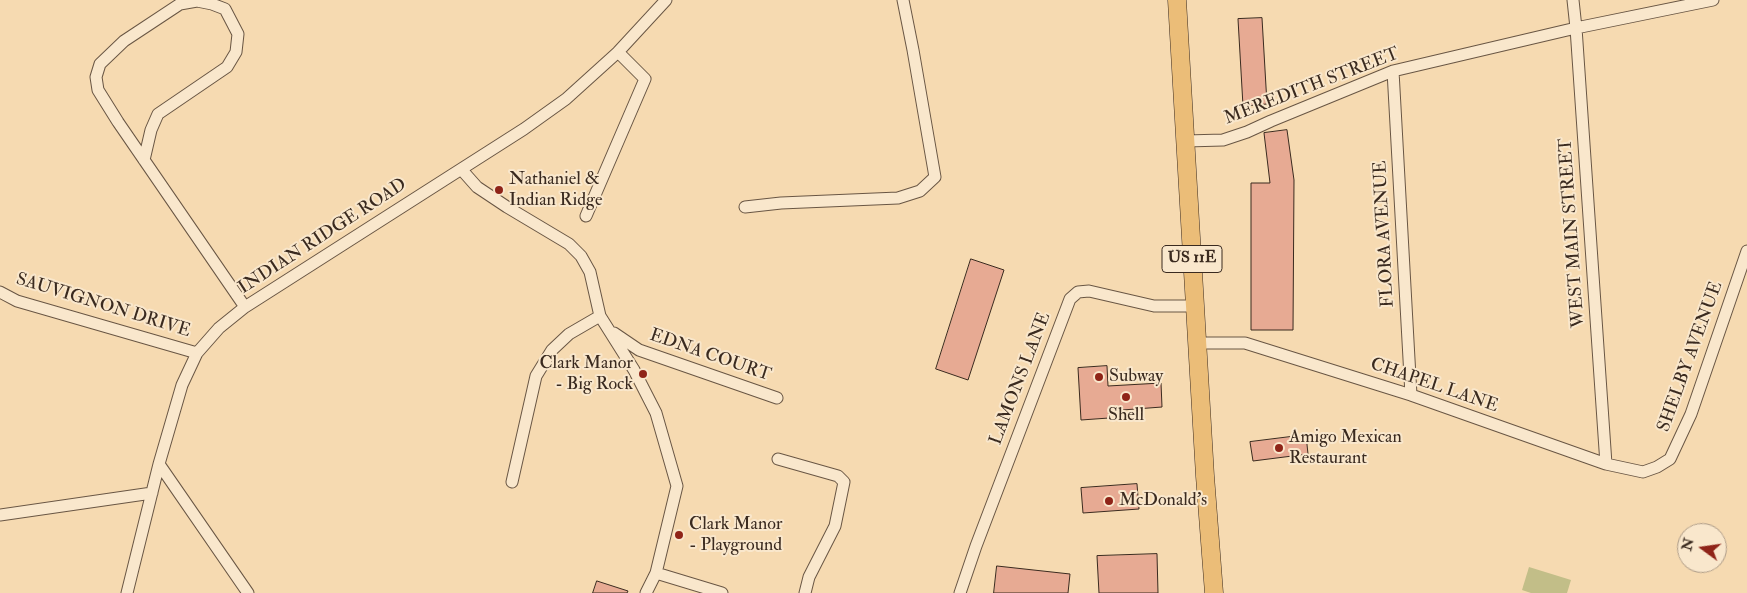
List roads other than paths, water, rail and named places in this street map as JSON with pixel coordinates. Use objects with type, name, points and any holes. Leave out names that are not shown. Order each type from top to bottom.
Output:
[{"type":"main road","name":"US 11E","points":[[1177,0],[1214,593]]},
{"type":"street","name":"INDIAN RIDGE ROAD","points":[[127,593],[159,464],[182,385],[197,353],[219,328],[245,307],[524,129],[566,99],[618,52],[666,0]]},
{"type":"street","points":[[745,208],[781,204],[898,198],[920,191],[935,177],[903,0]]},
{"type":"street","name":"WEST MAIN STREET","points":[[1573,0],[1606,464]]},
{"type":"street","name":"MEREDITH STREET","points":[[1186,141],[1223,140],[1247,132],[1393,71],[1576,28],[1713,0]]},
{"type":"street","points":[[144,160],[151,130],[158,114],[227,68],[236,52],[238,34],[225,9],[197,1],[180,4],[124,41],[100,64],[96,77],[98,90],[144,160],[245,307]]},
{"type":"street","points":[[586,216],[645,79],[618,52]]},
{"type":"street","name":"FLORA AVENUE","points":[[1393,71],[1411,395]]},
{"type":"street","points":[[461,169],[478,187],[507,208],[569,244],[581,256],[590,272],[600,316],[631,363],[656,413],[677,486],[656,573],[646,593]]},
{"type":"street","name":"SHELBY AVENUE","points":[[1657,467],[1670,459],[1691,414],[1747,251]]},
{"type":"street","name":"LAMONS LANE","points":[[960,593],[1070,299],[1078,292],[1089,291],[1154,306],[1195,306]]},
{"type":"street","name":"SAUVIGNON DRIVE","points":[[0,292],[17,301],[197,353]]},
{"type":"street","points":[[512,482],[536,376],[552,350],[569,334],[600,316]]},
{"type":"street","name":"EDNA COURT","points":[[608,329],[639,350],[777,398]]},
{"type":"street","name":"CHAPEL LANE","points":[[1197,342],[1245,343],[1411,395],[1606,464],[1643,472],[1657,467]]},
{"type":"street","points":[[778,459],[838,476],[844,482],[835,526],[809,577],[805,593]]},
{"type":"street","points":[[159,464],[248,593]]},
{"type":"street","points":[[0,515],[152,493]]},
{"type":"street","points":[[656,573],[722,593]]},
{"type":"place","name":"Nathaniel & Indian Ridge","points":[[499,190]]},
{"type":"place","name":"Clark Manor - Big Rock","points":[[643,374]]},
{"type":"place","name":"Subway","points":[[1099,377]]},
{"type":"place","name":"Shell","points":[[1126,397]]},
{"type":"place","name":"Amigo Mexican Restaurant","points":[[1279,448]]},
{"type":"place","name":"McDonald's","points":[[1109,501]]},
{"type":"place","name":"Clark Manor - Playground","points":[[679,535]]}]
